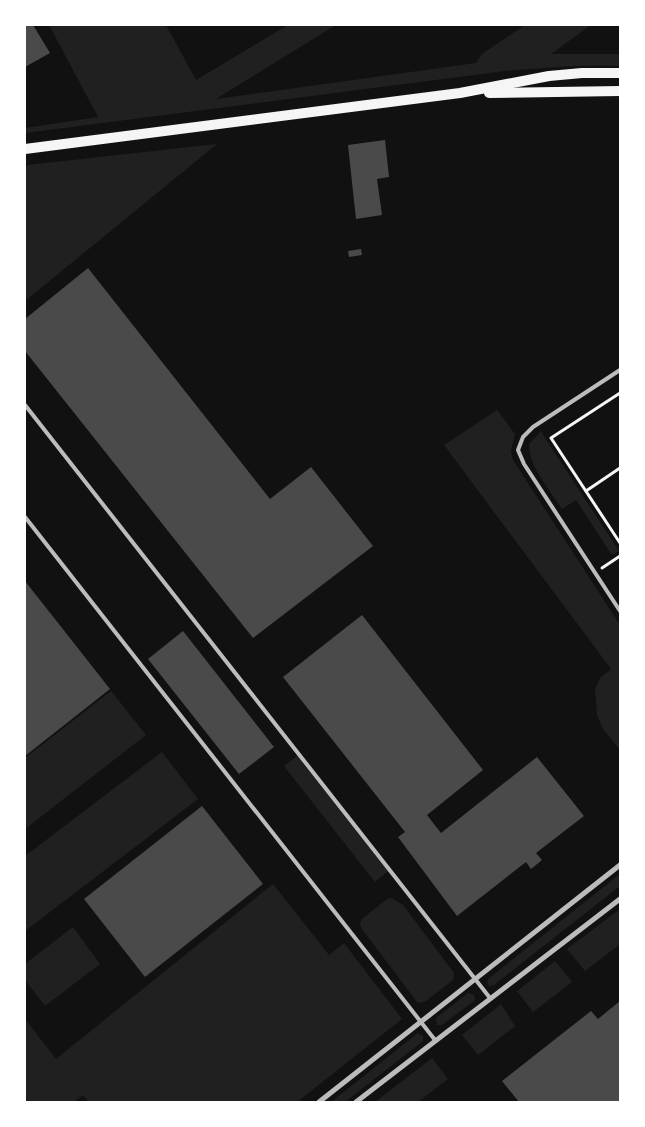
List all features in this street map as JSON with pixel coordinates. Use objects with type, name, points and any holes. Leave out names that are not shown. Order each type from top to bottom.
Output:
[{"type":"main road","points":[[26,150],[460,93],[549,76],[582,73],[620,73]]},
{"type":"main road","points":[[460,93],[620,91]]},
{"type":"street","points":[[319,1102],[620,865]]},
{"type":"street","points":[[356,1102],[619,900]]},
{"type":"lane","points":[[620,370],[533,428],[523,437],[518,450],[524,464],[620,610]]},
{"type":"lane","points":[[25,405],[490,998]]},
{"type":"lane","points":[[25,517],[435,1040]]},
{"type":"path","points":[[620,393],[551,438],[620,543]]},
{"type":"path","points":[[586,490],[620,468]]},
{"type":"path","points":[[595,573],[620,556]]},
{"type":"shaded area","points":[[49,25],[166,25],[196,80],[288,25],[336,25],[216,99],[476,63],[482,54],[525,25],[591,25],[551,54],[620,54],[620,66],[576,66],[505,71],[25,133],[25,128],[98,117]]},
{"type":"shaded area","points":[[217,144],[25,301],[25,167],[28,165]]},
{"type":"shaded area","points":[[497,410],[515,434],[511,451],[513,460],[620,625],[620,750],[603,729],[597,715],[595,690],[600,678],[611,669],[444,445]]},
{"type":"shaded area","points":[[541,431],[619,551],[612,555],[576,500],[562,509],[546,486],[532,461],[529,444]]},
{"type":"shaded area","points":[[111,691],[146,735],[25,829],[25,758]]},
{"type":"shaded area","points":[[162,752],[198,799],[25,931],[25,856]]},
{"type":"shaded area","points":[[297,756],[388,871],[375,882],[284,766]]},
{"type":"shaded area","points":[[620,874],[620,886],[494,985],[490,986],[487,984],[488,979]]},
{"type":"shaded area","points":[[273,884],[329,955],[344,943],[402,1019],[297,1102],[89,1102],[83,1095],[74,1102],[25,1102],[25,1019],[56,1059]]},
{"type":"shaded area","points":[[392,898],[403,905],[454,973],[453,980],[421,1003],[417,1002],[362,929],[360,923],[362,919],[387,899]]},
{"type":"shaded area","points":[[620,909],[620,944],[585,971],[567,949]]},
{"type":"shaded area","points":[[73,927],[100,964],[45,1006],[25,980],[25,964]]},
{"type":"shaded area","points":[[555,961],[572,982],[533,1012],[517,991]]},
{"type":"shaded area","points":[[468,993],[474,995],[475,1000],[442,1025],[437,1025],[436,1018]]},
{"type":"shaded area","points":[[501,1004],[515,1026],[478,1055],[462,1035]]},
{"type":"shaded area","points":[[418,1033],[423,1036],[423,1041],[345,1102],[331,1102]]},
{"type":"shaded area","points":[[432,1058],[448,1079],[418,1102],[375,1102]]},
{"type":"building","points":[[25,25],[33,25],[50,53],[25,67]]},
{"type":"building","points":[[385,140],[389,177],[377,179],[382,215],[356,219],[348,145]]},
{"type":"building","points":[[361,249],[362,255],[349,257],[348,251]]},
{"type":"building","points":[[88,268],[270,499],[311,467],[373,546],[253,638],[25,351],[25,319]]},
{"type":"building","points":[[25,581],[110,689],[25,756]]},
{"type":"building","points":[[362,615],[483,770],[427,815],[441,833],[537,757],[584,816],[536,853],[542,860],[531,869],[526,862],[457,916],[398,837],[405,832],[283,677]]},
{"type":"building","points":[[183,631],[274,747],[239,774],[148,659]]},
{"type":"building","points":[[202,806],[263,884],[145,977],[84,899]]},
{"type":"building","points":[[620,1001],[620,1102],[519,1102],[502,1081],[591,1011],[598,1019]]}]
